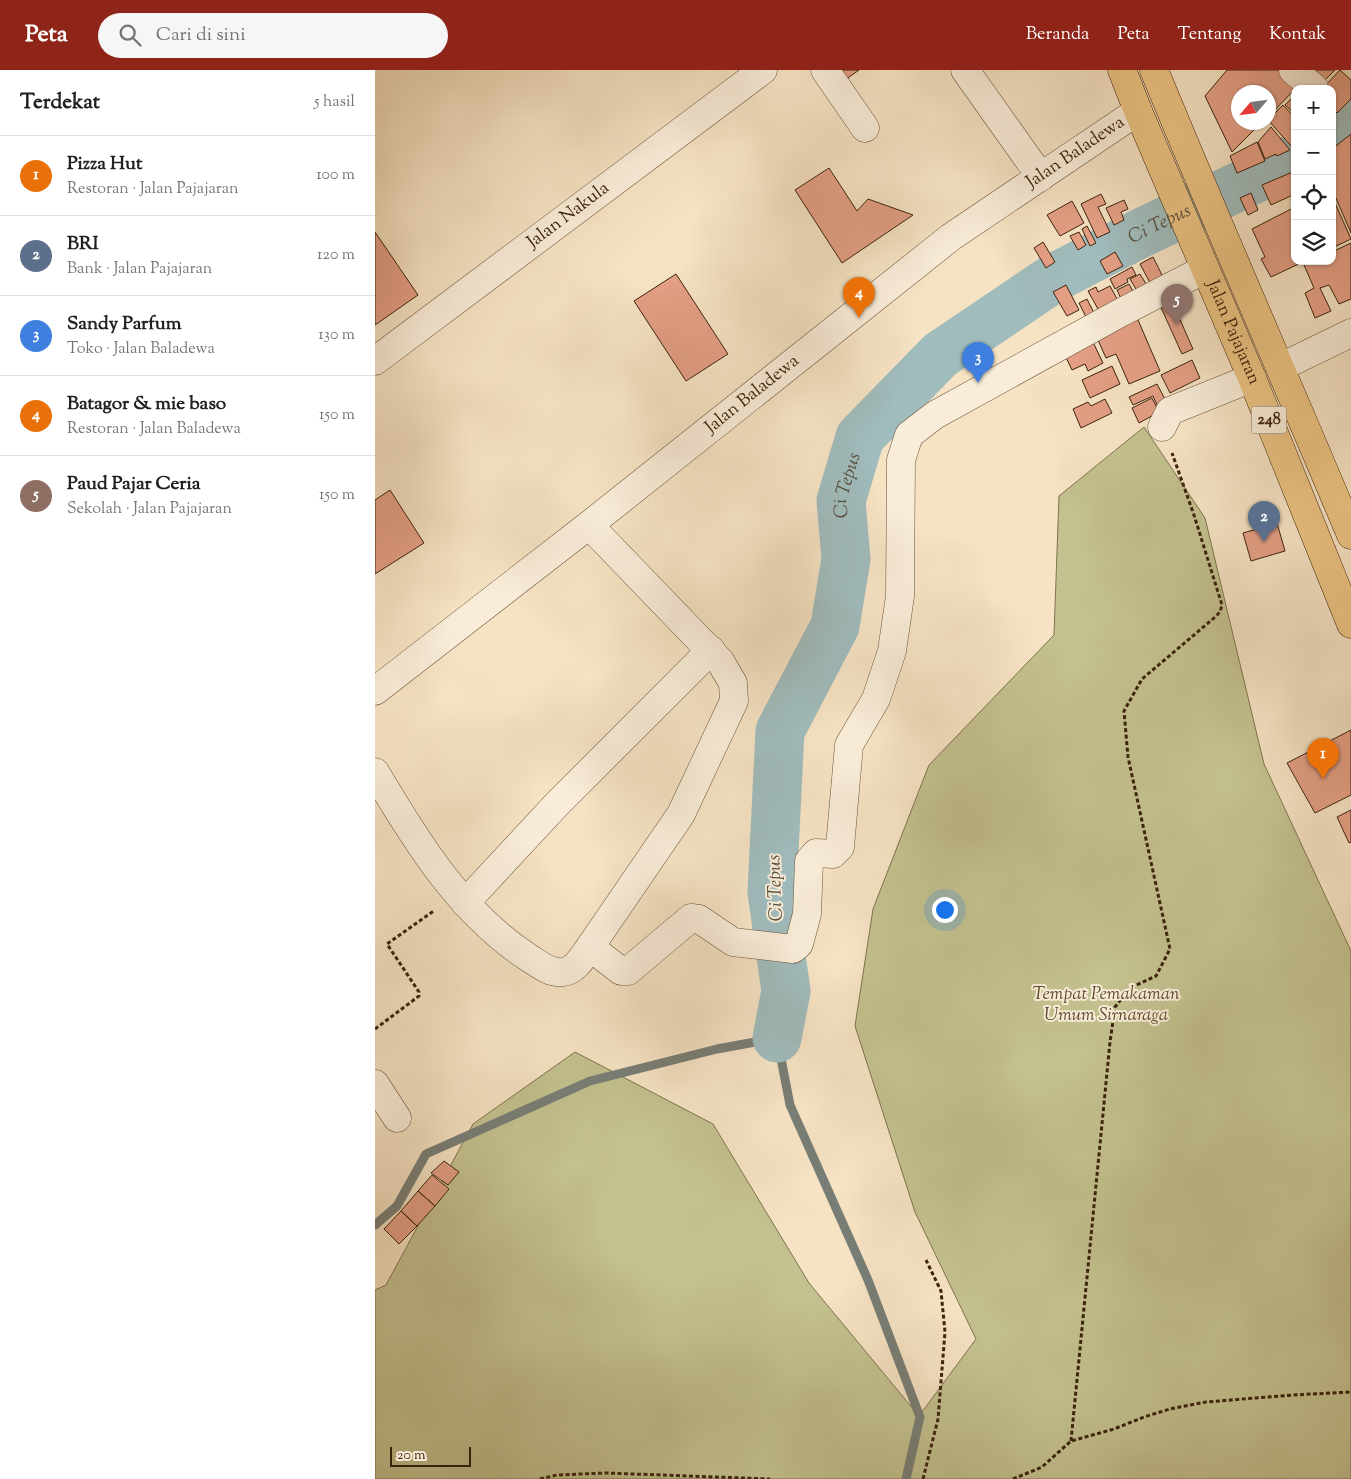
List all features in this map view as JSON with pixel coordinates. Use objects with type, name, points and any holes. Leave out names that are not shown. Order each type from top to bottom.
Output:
[{"type":"highway","name":"Jalan Pajajaran","points":[[1122,70],[1181,214],[1252,378],[1351,624]]},
{"type":"highway","name":"Jalan Pajajaran","points":[[1154,70],[1351,536]]},
{"type":"street","name":"Jalan Nakula","points":[[375,361],[763,70]]},
{"type":"street","points":[[825,70],[865,128]]},
{"type":"street","points":[[965,70],[1041,177]]},
{"type":"street","points":[[1293,70],[1310,85]]},
{"type":"street","name":"Jalan Baladewa","points":[[375,691],[589,525],[951,237],[1138,111]]},
{"type":"street","points":[[590,947],[621,971],[628,971],[691,918],[699,919],[733,942],[793,949],[799,944],[807,914],[809,861],[816,853],[833,854],[840,847],[849,745],[876,699],[891,651],[900,596],[901,460],[909,435],[935,415],[1120,313],[1205,269]]},
{"type":"street","points":[[1281,367],[1351,333]]},
{"type":"street","points":[[1162,427],[1170,412],[1252,378]]},
{"type":"street","points":[[375,772],[419,841],[461,899],[512,947],[550,971],[562,973],[575,966],[681,814],[733,701],[733,683],[711,650],[589,525]]},
{"type":"street","points":[[461,899],[711,650]]},
{"type":"street","points":[[375,1084],[397,1118]]},
{"type":"path","points":[[1071,1441],[1108,1061],[1115,1007],[1131,988],[1156,976],[1170,950],[1128,757],[1124,711],[1142,679],[1214,618],[1220,612],[1222,606],[1194,515],[1162,427]]},
{"type":"path","points":[[375,1029],[419,996],[419,992],[387,944],[461,899]]},
{"type":"path","points":[[923,1479],[938,1419],[945,1332],[941,1291],[926,1260]]},
{"type":"path","points":[[1013,1479],[1042,1467],[1071,1441],[1114,1429],[1143,1417],[1170,1409],[1206,1402],[1351,1392]]},
{"type":"path","points":[[540,1479],[557,1475],[606,1474],[770,1479]]},
{"type":"green space","name":"Tempat Pemakaman Umum Sirnaraga","points":[[1144,427],[1205,518],[1264,764],[1351,951],[1351,1479],[375,1479],[375,1290],[386,1285],[473,1124],[575,1052],[713,1124],[809,1283],[919,1416],[976,1339],[915,1212],[855,1026],[873,909],[929,765],[1054,635],[1059,496]]},
{"type":"building","points":[[828,70],[859,70],[838,85]]},
{"type":"building","points":[[1227,70],[1285,70],[1293,85],[1291,85],[1291,93],[1276,109],[1276,85],[1231,85],[1231,130],[1254,130],[1232,152],[1205,96]]},
{"type":"building","points":[[1302,70],[1335,70],[1320,85]]},
{"type":"building","points":[[1340,70],[1351,80],[1351,99],[1337,113],[1336,85],[1326,85]]},
{"type":"building","points":[[1291,99],[1291,110],[1285,105]]},
{"type":"building","points":[[1283,105],[1291,114],[1291,146],[1276,129],[1276,112]]},
{"type":"building","points":[[1268,130],[1273,130],[1290,150],[1265,159],[1258,142]]},
{"type":"building","points":[[1351,134],[1351,233],[1336,198],[1336,146]]},
{"type":"building","points":[[1257,142],[1265,161],[1237,173],[1230,156]]},
{"type":"building","points":[[829,168],[857,211],[868,199],[913,215],[842,263],[795,190]]},
{"type":"building","points":[[1291,173],[1291,196],[1271,205],[1262,185]]},
{"type":"building","points":[[1251,193],[1258,210],[1248,215],[1240,198]]},
{"type":"building","points":[[1101,194],[1106,204],[1098,207],[1110,232],[1097,238],[1081,204]]},
{"type":"building","points":[[1124,200],[1128,209],[1121,212],[1124,220],[1114,225],[1106,208]]},
{"type":"building","points":[[1072,201],[1084,223],[1060,236],[1047,215]]},
{"type":"building","points":[[1336,205],[1351,239],[1336,246]]},
{"type":"building","points":[[1291,209],[1291,265],[1296,265],[1271,277],[1261,259],[1265,257],[1252,229]]},
{"type":"building","points":[[1087,226],[1096,243],[1090,246],[1082,229]]},
{"type":"building","points":[[375,232],[418,295],[375,325]]},
{"type":"building","points":[[1079,232],[1086,245],[1078,250],[1070,236]]},
{"type":"building","points":[[1043,242],[1055,262],[1046,268],[1034,248]]},
{"type":"building","points":[[1351,243],[1351,299],[1339,304],[1329,285],[1320,288],[1331,311],[1315,318],[1305,293],[1314,288],[1304,265],[1336,265],[1336,250]]},
{"type":"building","points":[[1115,252],[1123,266],[1107,274],[1100,261]]},
{"type":"building","points":[[1153,257],[1167,285],[1155,292],[1140,264]]},
{"type":"building","points":[[1132,267],[1136,275],[1127,279],[1128,282],[1115,289],[1110,279]]},
{"type":"building","points":[[676,274],[728,354],[686,381],[634,301]]},
{"type":"building","points":[[1140,274],[1149,289],[1139,294],[1130,279]]},
{"type":"building","points":[[1129,284],[1138,301],[1125,307],[1117,290]]},
{"type":"building","points":[[1066,285],[1079,310],[1067,316],[1053,292]]},
{"type":"building","points":[[1110,286],[1122,308],[1103,318],[1088,291],[1096,287],[1098,292]]},
{"type":"building","points":[[1170,297],[1193,349],[1182,354],[1159,303]]},
{"type":"building","points":[[1087,299],[1098,321],[1090,325],[1079,303]]},
{"type":"building","points":[[1135,313],[1160,371],[1129,384],[1116,354],[1106,358],[1094,331]]},
{"type":"building","points":[[1091,338],[1103,363],[1088,371],[1085,364],[1072,370],[1063,351]]},
{"type":"building","points":[[1192,360],[1200,378],[1170,393],[1161,375]]},
{"type":"building","points":[[1112,366],[1120,384],[1090,398],[1082,380]]},
{"type":"building","points":[[1157,384],[1166,401],[1157,405],[1153,396],[1133,405],[1129,397]]},
{"type":"building","points":[[1152,398],[1159,412],[1139,423],[1132,408]]},
{"type":"building","points":[[1105,399],[1112,413],[1081,428],[1073,409],[1088,402],[1091,406]]},
{"type":"building","points":[[390,490],[424,543],[375,574],[375,500]]},
{"type":"building","points":[[1277,523],[1285,551],[1251,561],[1243,533]]},
{"type":"building","points":[[1351,730],[1351,795],[1315,813],[1287,763]]},
{"type":"building","points":[[1351,810],[1351,842],[1349,843],[1337,817]]},
{"type":"building","points":[[444,1161],[459,1172],[448,1185],[431,1173]]},
{"type":"building","points":[[432,1175],[449,1189],[435,1206],[418,1191]]},
{"type":"building","points":[[418,1191],[435,1206],[417,1226],[401,1211]]},
{"type":"building","points":[[401,1211],[417,1226],[399,1244],[384,1229]]},
{"type":"waterway","name":"Ci Tepus","points":[[1333,130],[1351,116]]},
{"type":"waterway","name":"Ci Tepus","points":[[777,1038],[786,991],[772,892],[780,731],[835,626],[846,559],[841,501],[860,437],[940,355],[1054,278],[1141,233],[1291,161]]},
{"type":"waterway","points":[[375,1225],[397,1206],[426,1154],[590,1081],[717,1049],[777,1038],[790,1105],[868,1280],[920,1417],[906,1479]]},
{"type":"place","name":"Batagor & mie baso","points":[[859,318]]},
{"type":"place","name":"Paud Pajar Ceria","points":[[1177,325]]},
{"type":"place","name":"Sandy Parfum","points":[[978,383]]},
{"type":"place","name":"BRI","points":[[1264,542]]},
{"type":"place","name":"Pizza Hut","points":[[1323,779]]}]
